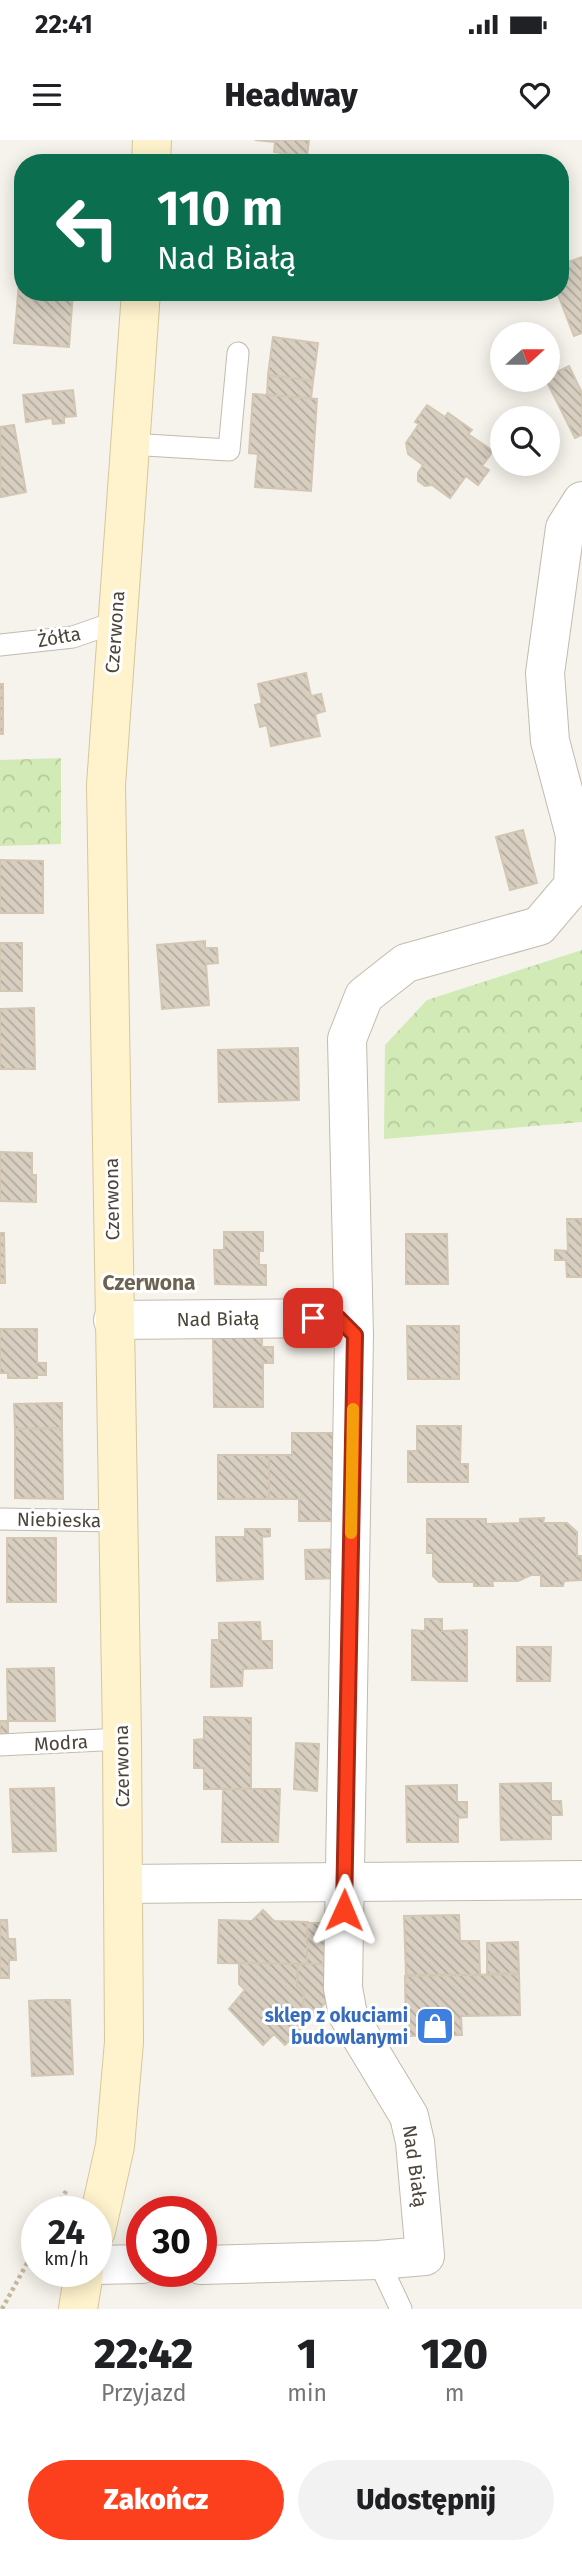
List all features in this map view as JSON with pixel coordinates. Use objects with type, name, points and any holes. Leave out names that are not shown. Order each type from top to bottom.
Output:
[{"type":"main road","name":"Czerwona","points":[[104,2196],[116,2146],[123,2055],[122,1739],[106,785],[140,301]]},
{"type":"main road","points":[[61,2309],[80,2287]]},
{"type":"street","points":[[355,1335],[347,1039],[364,996],[406,963],[539,926],[573,886],[575,835],[550,741],[545,673],[574,515]]},
{"type":"street","name":"Nad Białą","points":[[113,1321],[338,1318],[355,1335],[343,1988],[348,2015],[409,2116],[415,2142],[425,2256],[378,2260]]},
{"type":"street","points":[[123,1884],[582,1880]]},
{"type":"street","points":[[217,2265],[378,2260]]},
{"type":"lane","points":[[129,444],[229,450],[238,353]]},
{"type":"lane","name":"Żółta","points":[[0,645],[73,637],[116,622]]},
{"type":"lane","name":"Niebieska","points":[[0,1519],[117,1521]]},
{"type":"lane","name":"Modra","points":[[0,1745],[122,1739]]},
{"type":"lane","points":[[378,2260],[401,2309]]},
{"type":"path","points":[[2,2309],[21,2274]]},
{"type":"green space","points":[[61,758],[61,844],[0,846],[0,760]]},
{"type":"green space","points":[[582,950],[582,1122],[384,1139],[385,1045],[427,1000]]},
{"type":"building","points":[[255,140],[309,140],[307,154],[274,152],[275,142]]},
{"type":"building","points":[[582,257],[582,333],[574,336],[560,301],[569,301],[569,262]]},
{"type":"building","points":[[17,301],[72,301],[69,347],[14,343]]},
{"type":"building","points":[[273,337],[318,343],[313,381],[268,375]]},
{"type":"building","points":[[569,366],[582,393],[582,435],[575,438],[552,392],[560,392],[560,370]]},
{"type":"building","points":[[268,375],[313,381],[311,399],[267,395]]},
{"type":"building","points":[[73,390],[76,416],[64,417],[64,423],[53,424],[52,418],[26,422],[23,395]]},
{"type":"building","points":[[253,394],[317,399],[311,491],[255,487],[258,454],[249,453]]},
{"type":"building","points":[[427,405],[445,417],[448,413],[472,430],[468,434],[490,449],[490,455],[482,466],[489,470],[478,485],[466,476],[450,498],[432,485],[425,486],[418,481],[418,473],[423,465],[408,454],[406,443],[419,424],[415,422]]},
{"type":"building","points":[[14,425],[26,492],[1,497],[0,427]]},
{"type":"building","points":[[306,673],[311,696],[321,694],[325,711],[315,714],[320,736],[271,746],[267,725],[260,727],[255,705],[262,703],[258,684]]},
{"type":"building","points":[[0,684],[3,684],[3,734],[0,734]]},
{"type":"building","points":[[523,830],[537,883],[510,890],[496,837]]},
{"type":"building","points":[[0,860],[43,861],[43,913],[0,913]]},
{"type":"building","points":[[205,941],[205,948],[217,948],[218,963],[206,964],[209,1005],[162,1009],[157,945]]},
{"type":"building","points":[[0,943],[22,943],[22,991],[0,991]]},
{"type":"building","points":[[34,1008],[35,1069],[0,1069],[0,1009]]},
{"type":"building","points":[[298,1048],[299,1100],[219,1102],[218,1050]]},
{"type":"building","points":[[0,1152],[32,1153],[32,1175],[36,1175],[36,1202],[0,1201]]},
{"type":"building","points":[[567,1219],[582,1219],[582,1277],[567,1277],[566,1260],[555,1260],[555,1250],[568,1251]]},
{"type":"building","points":[[224,1232],[263,1232],[263,1251],[259,1251],[259,1265],[266,1265],[266,1285],[215,1284],[214,1250],[224,1250]]},
{"type":"building","points":[[0,1233],[4,1233],[5,1283],[0,1283]]},
{"type":"building","points":[[406,1234],[447,1234],[448,1284],[406,1284]]},
{"type":"building","points":[[407,1326],[459,1326],[459,1379],[408,1379]]},
{"type":"building","points":[[0,1329],[37,1329],[37,1363],[46,1363],[46,1375],[37,1375],[37,1378],[8,1378],[8,1373],[0,1373]]},
{"type":"building","points":[[262,1333],[262,1347],[273,1347],[273,1363],[263,1363],[263,1407],[214,1407],[213,1336]]},
{"type":"building","points":[[62,1403],[62,1428],[15,1429],[14,1404]]},
{"type":"building","points":[[417,1426],[461,1426],[460,1464],[468,1464],[468,1482],[408,1482],[408,1451],[417,1451]]},
{"type":"building","points":[[62,1428],[63,1499],[15,1498],[15,1429]]},
{"type":"building","points":[[292,1433],[333,1433],[334,1521],[299,1521],[299,1499],[269,1499],[269,1455],[292,1455]]},
{"type":"building","points":[[218,1455],[269,1455],[269,1499],[218,1499]]},
{"type":"building","points":[[544,1518],[543,1523],[567,1523],[577,1532],[577,1556],[582,1556],[582,1580],[564,1581],[563,1586],[541,1586],[541,1575],[531,1575],[518,1581],[492,1581],[493,1586],[474,1586],[474,1582],[439,1582],[433,1576],[433,1553],[427,1553],[427,1519],[486,1519],[486,1524],[520,1523],[520,1519]]},
{"type":"building","points":[[245,1529],[270,1529],[270,1536],[262,1537],[263,1579],[217,1581],[216,1537],[245,1537]]},
{"type":"building","points":[[7,1538],[56,1538],[56,1602],[7,1602]]},
{"type":"building","points":[[343,1549],[344,1578],[306,1579],[305,1550]]},
{"type":"building","points":[[425,1619],[442,1619],[442,1631],[467,1630],[467,1681],[412,1680],[412,1630],[425,1631]]},
{"type":"building","points":[[260,1622],[261,1641],[272,1641],[272,1668],[243,1669],[242,1686],[211,1687],[212,1640],[219,1640],[219,1623]]},
{"type":"building","points":[[517,1647],[551,1647],[550,1681],[517,1681]]},
{"type":"building","points":[[54,1668],[55,1721],[8,1721],[7,1669]]},
{"type":"building","points":[[204,1717],[251,1718],[251,1789],[204,1789],[204,1768],[194,1768],[194,1740],[204,1739]]},
{"type":"building","points":[[0,1721],[8,1721],[8,1736],[0,1736]]},
{"type":"building","points":[[296,1743],[319,1744],[317,1791],[294,1789]]},
{"type":"building","points":[[551,1783],[551,1801],[561,1801],[562,1815],[551,1815],[551,1839],[501,1840],[500,1784]]},
{"type":"building","points":[[457,1785],[457,1802],[467,1802],[467,1817],[458,1818],[458,1842],[407,1842],[406,1786]]},
{"type":"building","points":[[54,1788],[56,1851],[13,1852],[10,1789]]},
{"type":"building","points":[[223,1789],[280,1789],[278,1842],[222,1842]]},
{"type":"building","points":[[263,1910],[274,1921],[308,1922],[307,1964],[218,1963],[219,1920],[252,1921]]},
{"type":"building","points":[[459,1915],[460,1941],[479,1941],[480,1975],[406,1975],[404,1916]]},
{"type":"building","points":[[0,1920],[7,1920],[8,1939],[15,1939],[16,1960],[9,1960],[9,1978],[0,1978]]},
{"type":"building","points":[[307,1923],[329,1923],[329,1964],[307,1964]]},
{"type":"building","points":[[518,1942],[519,1973],[487,1974],[487,1943]]},
{"type":"building","points":[[239,1963],[298,1964],[297,1986],[304,1993],[303,2008],[297,2013],[306,2023],[285,2045],[274,2034],[263,2045],[229,2009],[245,1990],[239,1984]]},
{"type":"building","points":[[298,1964],[329,1964],[329,1999],[306,2023],[297,2013],[303,2008],[304,1993],[297,1986]]},
{"type":"building","points":[[519,1974],[520,2015],[461,2016],[462,2035],[406,2036],[405,1976]]},
{"type":"building","points":[[70,2000],[73,2074],[32,2076],[29,2001]]},
{"type":"slow traffic","points":[[351,1533],[353,1409]]},
{"type":"place","name":"sklep z okuciami budowlanymi","points":[[435,2026]]},
{"type":"district","name":"Czerwona","points":[[149,1283]]},
{"type":"route","points":[[313,1318],[338,1318],[355,1335],[344,1910]]}]
